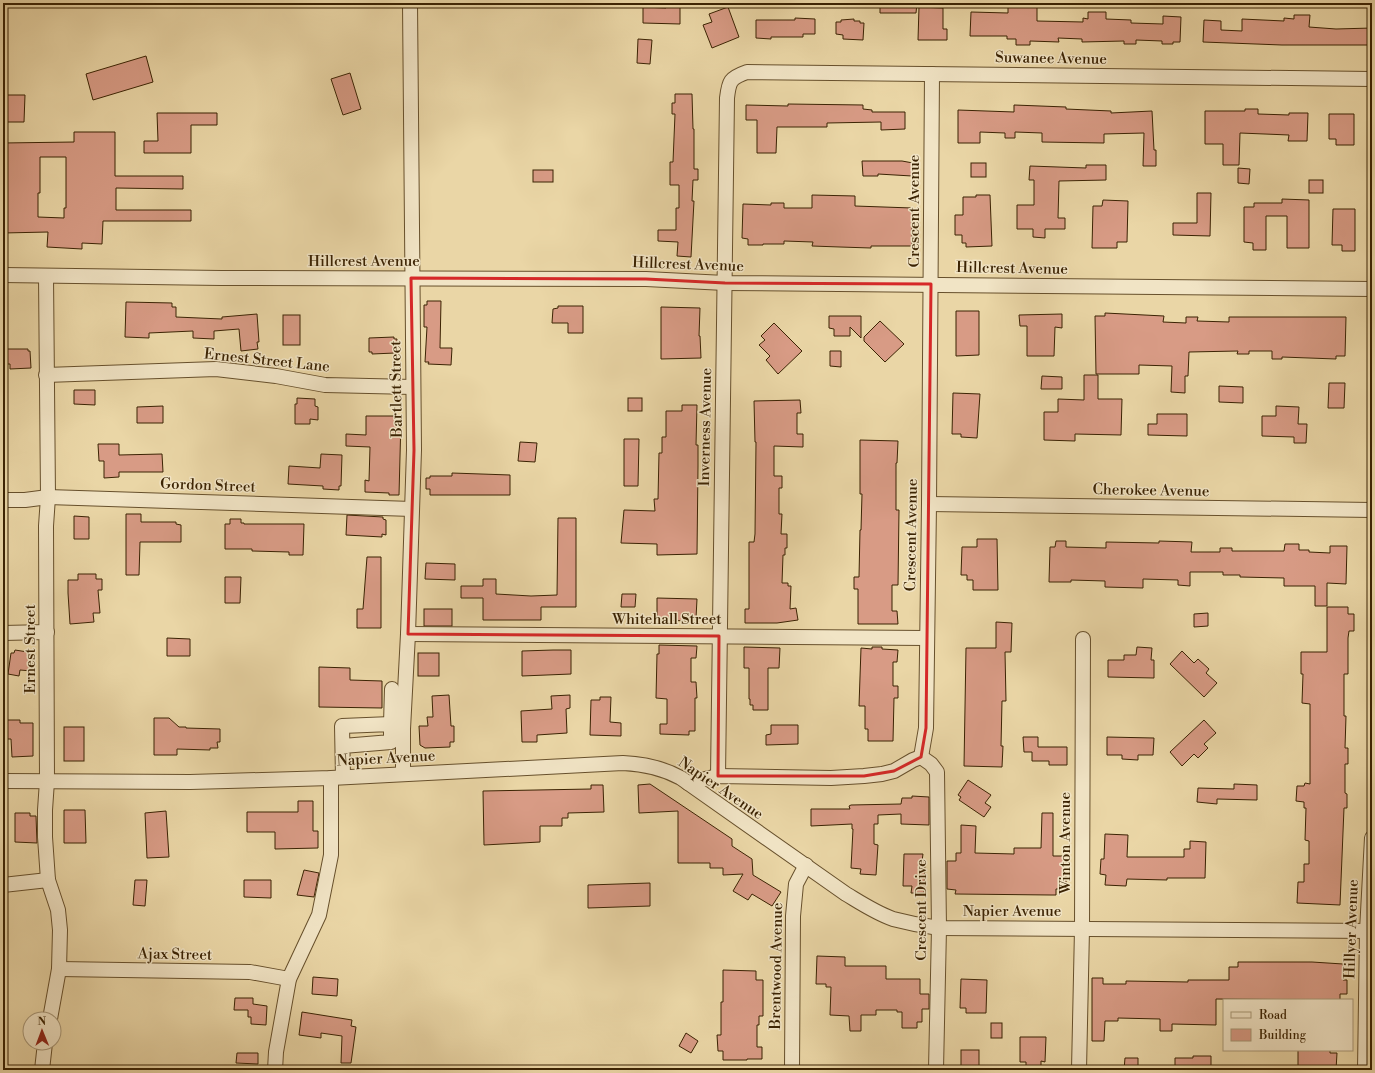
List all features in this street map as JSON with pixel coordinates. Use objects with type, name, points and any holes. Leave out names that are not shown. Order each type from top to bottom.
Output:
[{"type":"street","name":"Bartlett Street","points":[[403,774],[403,729],[408,634],[414,450],[410,3]]},
{"type":"street","name":"Suwanee Avenue","points":[[732,79],[747,72],[1372,78]]},
{"type":"street","name":"Crescent Avenue","points":[[921,757],[926,728],[932,74]]},
{"type":"street","name":"Inverness Avenue","points":[[718,776],[727,98],[728,85],[732,79]]},
{"type":"street","name":"Hillcrest Avenue","points":[[3,275],[221,278],[646,279],[725,283],[1372,289]]},
{"type":"street","name":"Ernest Street","points":[[46,276],[48,497],[46,526],[47,781],[45,837],[48,880],[58,910],[60,930],[59,969],[51,1011]]},
{"type":"street","name":"Ernest Street Lane","points":[[46,375],[216,369],[283,377],[325,385],[413,387]]},
{"type":"street","name":"Gordon Street","points":[[3,500],[25,500],[48,497],[412,509]]},
{"type":"street","name":"Cherokee Avenue","points":[[929,504],[1372,510]]},
{"type":"street","points":[[3,633],[47,632]]},
{"type":"street","name":"Whitehall Street","points":[[408,634],[926,638]]},
{"type":"street","name":"Winton Avenue","points":[[1078,1070],[1082,929],[1083,639]]},
{"type":"street","points":[[343,746],[391,742],[392,689]]},
{"type":"street","points":[[275,1070],[276,1052],[290,979],[319,915],[331,854],[337,777],[343,746],[342,726],[391,724]]},
{"type":"street","points":[[688,783],[718,776],[831,778],[882,774],[894,771],[921,757]]},
{"type":"street","name":"Crescent Drive","points":[[921,757],[931,764],[937,772],[939,928],[936,1070]]},
{"type":"street","name":"Napier Avenue","points":[[3,781],[190,782],[337,777],[623,763],[638,764],[673,773],[846,894],[891,918],[916,925],[939,928],[1369,931]]},
{"type":"street","name":"Hillyer Avenue","points":[[1365,1070],[1372,838]]},
{"type":"street","name":"Brentwood Avenue","points":[[792,1070],[794,892],[796,884],[806,866]]},
{"type":"street","points":[[3,884],[48,880]]},
{"type":"street","name":"Ajax Street","points":[[59,969],[250,972],[290,979]]},
{"type":"street","points":[[42,1070],[44,1051]]},
{"type":"highlighted area","points":[[411,278],[646,279],[725,283],[931,284],[926,728],[921,757],[894,771],[864,776],[718,776],[719,636],[408,634],[414,450]]},
{"type":"building","points":[[880,3],[917,3],[916,13],[880,13]]},
{"type":"building","points":[[1008,3],[1037,3],[1037,21],[1083,22],[1083,18],[1088,19],[1088,12],[1106,12],[1106,19],[1131,20],[1131,23],[1163,24],[1163,16],[1181,17],[1180,42],[1173,42],[1173,44],[1162,44],[1162,41],[1136,40],[1136,44],[1124,44],[1124,41],[1082,42],[1082,39],[1058,38],[1059,42],[1030,41],[1030,45],[1016,45],[1016,39],[1007,39],[1007,36],[970,36],[971,12],[1008,13]]},
{"type":"building","points":[[667,4],[680,4],[680,24],[643,23],[643,7],[666,8]]},
{"type":"building","points":[[728,7],[739,37],[712,48],[703,25],[712,22],[709,14]]},
{"type":"building","points":[[919,7],[943,8],[943,29],[947,29],[947,40],[918,40]]},
{"type":"building","points":[[1294,15],[1310,15],[1309,27],[1336,29],[1372,28],[1372,45],[1282,45],[1203,42],[1204,20],[1221,21],[1221,30],[1242,31],[1242,19],[1284,21],[1284,18],[1294,19]]},
{"type":"building","points":[[795,18],[815,19],[815,34],[803,34],[803,37],[771,37],[771,39],[756,38],[756,20],[795,20]]},
{"type":"building","points":[[854,19],[854,21],[864,23],[863,40],[843,39],[843,35],[836,34],[836,22]]},
{"type":"building","points":[[638,39],[652,40],[650,64],[637,63]]},
{"type":"building","points":[[146,56],[153,82],[93,100],[86,74]]},
{"type":"building","points":[[350,73],[361,109],[343,115],[331,79]]},
{"type":"building","points":[[675,94],[692,94],[694,169],[698,169],[698,180],[693,180],[692,201],[694,201],[691,257],[677,256],[678,242],[658,241],[658,230],[676,230],[676,208],[679,208],[679,185],[670,185],[670,162],[673,162],[675,114],[672,114],[672,103],[675,103]]},
{"type":"building","points":[[3,95],[25,95],[24,122],[3,122]]},
{"type":"building","points":[[788,104],[863,105],[863,109],[872,110],[872,112],[905,112],[905,129],[881,130],[881,122],[827,123],[827,127],[777,127],[776,153],[757,153],[757,120],[746,120],[746,105],[788,106]]},
{"type":"building","points":[[1014,105],[1066,107],[1066,109],[1111,111],[1111,113],[1152,111],[1156,166],[1143,166],[1144,133],[1104,134],[1104,143],[1042,142],[1042,133],[1015,132],[1015,138],[1005,138],[1005,133],[980,132],[980,143],[958,143],[958,110],[1014,112]]},
{"type":"building","points":[[1245,109],[1258,109],[1258,114],[1289,115],[1289,113],[1308,113],[1307,141],[1288,141],[1289,135],[1240,133],[1239,165],[1223,165],[1223,144],[1205,144],[1205,111],[1245,111]]},
{"type":"building","points":[[157,113],[217,113],[217,125],[191,125],[191,153],[144,153],[144,141],[158,141]]},
{"type":"building","points":[[1329,114],[1354,114],[1354,145],[1336,145],[1336,139],[1329,139]]},
{"type":"building","points":[[74,132],[115,132],[115,176],[183,176],[183,189],[116,188],[116,210],[191,210],[191,221],[103,221],[102,244],[82,243],[82,249],[47,247],[48,232],[3,233],[3,216],[6,216],[5,193],[3,193],[3,143],[74,142]],"holes":[[[40,157],[66,157],[66,208],[64,208],[64,218],[38,217]]]},
{"type":"building","points":[[862,161],[902,161],[913,163],[912,176],[878,174],[878,176],[863,176]]},
{"type":"building","points":[[971,163],[986,163],[986,177],[971,177]]},
{"type":"building","points":[[1086,165],[1106,165],[1106,180],[1059,181],[1058,218],[1065,218],[1065,229],[1045,229],[1045,238],[1033,237],[1033,229],[1017,229],[1017,205],[1034,205],[1034,180],[1029,180],[1030,166],[1086,168]]},
{"type":"building","points":[[1238,168],[1250,169],[1249,184],[1238,183]]},
{"type":"building","points":[[533,170],[553,170],[553,182],[533,182]]},
{"type":"building","points":[[1309,180],[1323,180],[1323,193],[1309,193]]},
{"type":"building","points":[[1197,193],[1211,193],[1210,236],[1173,235],[1173,223],[1197,223]]},
{"type":"building","points":[[812,195],[855,196],[855,206],[912,208],[912,246],[871,246],[871,248],[812,246],[813,242],[784,241],[784,244],[748,245],[748,239],[742,238],[743,204],[771,205],[771,203],[784,203],[784,208],[812,208]]},
{"type":"building","points":[[976,195],[990,195],[992,246],[966,247],[966,243],[962,243],[962,235],[955,235],[955,215],[963,215],[963,197],[976,197]]},
{"type":"building","points":[[1282,199],[1309,200],[1309,248],[1287,248],[1287,216],[1266,216],[1266,250],[1253,250],[1253,243],[1244,242],[1244,207],[1254,207],[1254,203],[1282,203]]},
{"type":"building","points":[[1103,200],[1128,201],[1127,242],[1117,242],[1117,248],[1092,248],[1093,206],[1102,206]]},
{"type":"building","points":[[1333,209],[1355,209],[1355,251],[1342,251],[1342,245],[1332,245]]},
{"type":"building","points":[[427,301],[441,301],[440,348],[452,348],[451,365],[428,364],[429,362],[425,362],[427,327],[424,327],[424,305],[427,305]]},
{"type":"building","points":[[126,302],[172,303],[172,307],[176,307],[176,317],[222,319],[222,317],[257,314],[258,349],[241,351],[239,329],[214,331],[214,339],[193,338],[193,331],[149,333],[149,338],[125,337]]},
{"type":"building","points":[[558,306],[583,306],[583,333],[568,333],[568,323],[552,323],[553,309],[558,308]]},
{"type":"building","points":[[661,307],[700,308],[699,336],[701,358],[661,359]]},
{"type":"building","points":[[956,311],[979,311],[979,355],[956,356]]},
{"type":"building","points":[[1105,313],[1164,316],[1163,322],[1186,323],[1186,317],[1198,317],[1197,321],[1229,322],[1229,317],[1346,317],[1345,356],[1336,356],[1336,359],[1282,357],[1282,359],[1272,359],[1272,351],[1249,351],[1249,354],[1237,354],[1238,351],[1189,352],[1188,376],[1185,376],[1185,393],[1171,392],[1172,366],[1139,365],[1139,374],[1096,374],[1095,316],[1105,316]]},
{"type":"building","points":[[1062,314],[1062,328],[1055,327],[1054,356],[1027,356],[1027,326],[1020,326],[1019,315]]},
{"type":"building","points":[[283,315],[300,315],[300,345],[283,345]]},
{"type":"building","points":[[829,316],[861,316],[861,338],[850,327],[850,336],[834,336],[834,329],[829,328]]},
{"type":"building","points":[[880,321],[904,344],[885,362],[864,341],[864,337]]},
{"type":"building","points":[[774,323],[802,351],[778,374],[766,360],[770,356],[759,345],[765,340],[761,336]]},
{"type":"building","points":[[394,337],[394,339],[397,339],[397,352],[372,354],[372,352],[369,352],[369,338]]},
{"type":"building","points":[[6,349],[28,349],[28,351],[30,351],[31,368],[10,369],[10,364],[7,364]]},
{"type":"building","points":[[830,351],[841,351],[841,367],[830,366]]},
{"type":"building","points":[[1084,375],[1098,375],[1098,399],[1122,399],[1121,435],[1075,434],[1075,441],[1044,440],[1044,412],[1058,412],[1058,399],[1084,400]]},
{"type":"building","points":[[1042,376],[1062,377],[1062,389],[1041,389]]},
{"type":"building","points":[[1329,383],[1345,383],[1344,408],[1328,408]]},
{"type":"building","points":[[1219,386],[1243,387],[1243,403],[1219,402]]},
{"type":"building","points":[[74,390],[95,390],[95,405],[74,404]]},
{"type":"building","points":[[953,393],[980,394],[977,438],[961,437],[961,434],[952,434]]},
{"type":"building","points":[[297,398],[315,399],[315,406],[318,407],[318,420],[310,419],[310,424],[295,424],[295,404],[297,404]]},
{"type":"building","points":[[628,398],[642,398],[642,411],[628,411]]},
{"type":"building","points":[[800,400],[801,413],[797,413],[797,434],[803,434],[803,447],[774,446],[774,476],[782,476],[782,488],[779,488],[779,514],[782,514],[781,534],[787,534],[787,548],[785,548],[785,555],[783,555],[782,583],[788,583],[788,586],[791,586],[790,609],[796,608],[798,620],[777,623],[745,623],[745,609],[749,609],[749,542],[754,542],[755,534],[756,442],[754,401]]},
{"type":"building","points":[[682,405],[697,405],[697,554],[657,555],[657,544],[621,543],[624,510],[655,511],[654,499],[658,499],[659,453],[662,453],[662,437],[666,437],[666,411],[682,411]]},
{"type":"building","points":[[163,406],[163,423],[137,423],[137,407]]},
{"type":"building","points":[[1276,406],[1299,407],[1298,424],[1307,424],[1306,443],[1294,443],[1294,437],[1262,436],[1262,416],[1276,416]]},
{"type":"building","points":[[1157,414],[1187,414],[1187,436],[1148,435],[1148,424],[1157,424]]},
{"type":"building","points":[[366,416],[396,416],[396,418],[401,418],[399,495],[365,492],[365,480],[369,481],[370,447],[346,446],[346,434],[366,435]]},
{"type":"building","points":[[624,439],[639,439],[638,486],[624,486]]},
{"type":"building","points":[[860,440],[898,441],[896,463],[896,510],[899,510],[898,585],[892,585],[892,611],[897,611],[898,624],[858,624],[858,589],[854,589],[854,577],[859,577],[862,494],[860,494]]},
{"type":"building","points":[[520,442],[537,443],[535,462],[518,461]]},
{"type":"building","points":[[98,444],[119,444],[119,455],[162,454],[163,472],[119,472],[119,477],[104,478],[104,461],[99,461]]},
{"type":"building","points":[[321,454],[342,455],[341,486],[339,486],[339,490],[323,489],[323,486],[288,484],[289,466],[320,468]]},
{"type":"building","points":[[452,473],[510,475],[510,495],[430,495],[430,489],[426,489],[426,478],[430,478],[430,476],[452,476]]},
{"type":"building","points":[[126,514],[141,514],[141,522],[176,522],[176,524],[181,525],[181,542],[140,542],[139,575],[126,575]]},
{"type":"building","points":[[347,515],[383,517],[383,519],[386,520],[386,535],[382,534],[382,537],[346,535]]},
{"type":"building","points":[[74,516],[89,517],[89,539],[74,539]]},
{"type":"building","points":[[558,518],[576,518],[576,607],[541,607],[541,620],[483,620],[483,598],[461,598],[461,586],[483,586],[483,579],[496,579],[496,594],[531,596],[557,595]]},
{"type":"building","points":[[230,519],[241,519],[241,523],[244,524],[304,524],[303,555],[289,555],[289,552],[252,551],[252,549],[225,549],[225,524],[230,524]]},
{"type":"building","points":[[977,539],[997,539],[998,590],[973,590],[973,580],[967,580],[967,575],[961,575],[962,547],[977,547]]},
{"type":"building","points":[[1056,541],[1066,541],[1066,547],[1106,548],[1106,542],[1192,542],[1191,552],[1220,552],[1220,548],[1232,548],[1232,551],[1284,551],[1285,544],[1299,544],[1299,550],[1330,553],[1330,546],[1347,546],[1346,584],[1327,583],[1327,606],[1315,606],[1315,586],[1284,586],[1284,578],[1240,577],[1240,575],[1223,575],[1223,572],[1190,572],[1190,586],[1178,585],[1178,580],[1143,579],[1143,588],[1105,587],[1105,581],[1071,580],[1071,582],[1049,582],[1050,547],[1055,547]]},
{"type":"building","points":[[367,557],[381,557],[381,628],[357,628],[357,609],[363,609]]},
{"type":"building","points":[[426,563],[455,564],[455,580],[425,579]]},
{"type":"building","points":[[78,574],[96,574],[96,579],[102,579],[102,590],[98,590],[100,613],[93,613],[94,622],[70,624],[68,580],[78,580]]},
{"type":"building","points":[[225,577],[241,577],[240,603],[225,603]]},
{"type":"building","points":[[622,594],[636,594],[635,607],[621,607]]},
{"type":"building","points":[[657,598],[697,599],[696,618],[690,617],[690,621],[657,620]]},
{"type":"building","points":[[1327,607],[1348,607],[1348,614],[1354,614],[1354,631],[1349,631],[1348,638],[1348,674],[1344,674],[1344,716],[1346,716],[1345,748],[1348,748],[1348,764],[1345,764],[1345,793],[1347,794],[1347,808],[1344,808],[1340,905],[1297,903],[1298,882],[1304,882],[1304,864],[1309,864],[1309,841],[1305,840],[1306,808],[1304,808],[1304,802],[1296,801],[1297,786],[1304,786],[1305,783],[1310,784],[1310,704],[1302,703],[1303,674],[1301,674],[1301,652],[1327,652]]},
{"type":"building","points":[[424,609],[452,609],[452,626],[424,626]]},
{"type":"building","points":[[1208,613],[1208,626],[1194,627],[1194,614]]},
{"type":"building","points":[[996,622],[1012,623],[1011,652],[1005,652],[1006,701],[1002,701],[1002,767],[964,766],[966,648],[996,648]]},
{"type":"building","points":[[167,638],[190,639],[190,656],[167,656]]},
{"type":"building","points":[[659,645],[697,646],[696,658],[691,658],[691,682],[696,682],[697,698],[695,698],[695,731],[689,731],[689,735],[660,734],[660,724],[667,724],[667,699],[656,698],[657,654],[659,654]]},
{"type":"building","points":[[744,647],[780,648],[779,668],[768,668],[768,710],[753,710],[753,705],[750,705],[749,668],[744,668]]},
{"type":"building","points":[[872,647],[898,650],[897,662],[893,662],[893,686],[898,686],[898,698],[894,698],[893,741],[868,741],[868,729],[865,729],[865,706],[859,706],[861,648],[872,649]]},
{"type":"building","points":[[1137,647],[1152,648],[1151,660],[1154,660],[1154,678],[1108,677],[1108,660],[1124,660],[1124,655],[1136,655]]},
{"type":"building","points":[[15,650],[34,653],[32,671],[20,670],[19,676],[8,674],[11,653],[14,653]]},
{"type":"building","points":[[571,650],[571,674],[522,676],[522,651]]},
{"type":"building","points":[[1182,651],[1194,663],[1198,659],[1209,669],[1206,673],[1217,683],[1204,697],[1170,664]]},
{"type":"building","points":[[418,653],[439,653],[439,676],[418,676]]},
{"type":"building","points":[[319,667],[350,668],[350,680],[382,681],[382,708],[319,707]]},
{"type":"building","points":[[449,695],[451,726],[454,726],[454,742],[450,742],[450,747],[425,748],[420,745],[419,726],[428,726],[427,717],[433,717],[432,696]]},
{"type":"building","points":[[570,695],[570,708],[566,709],[567,733],[537,735],[537,742],[522,742],[521,711],[552,709],[551,696]]},
{"type":"building","points":[[600,697],[611,697],[610,722],[621,723],[621,736],[590,735],[591,700],[600,700]]},
{"type":"building","points":[[154,718],[169,718],[179,727],[220,729],[220,742],[217,742],[218,748],[210,748],[210,750],[177,749],[177,755],[154,755]]},
{"type":"building","points":[[3,720],[20,720],[20,723],[33,723],[33,756],[12,757],[11,739],[3,739]]},
{"type":"building","points":[[1204,720],[1216,733],[1204,744],[1208,748],[1198,758],[1194,754],[1182,766],[1170,752]]},
{"type":"building","points":[[771,725],[798,725],[798,744],[766,745],[766,735],[771,734]]},
{"type":"building","points":[[64,727],[84,727],[84,761],[64,761]]},
{"type":"building","points":[[1023,737],[1038,737],[1038,747],[1067,747],[1067,765],[1049,765],[1049,761],[1032,761],[1032,752],[1024,752]]},
{"type":"building","points":[[1107,737],[1154,738],[1153,755],[1138,755],[1138,760],[1122,759],[1122,755],[1107,755]]},
{"type":"building","points":[[968,780],[991,795],[985,803],[991,807],[984,817],[959,800],[961,797],[958,795]]},
{"type":"building","points":[[650,784],[732,839],[732,846],[752,859],[753,875],[781,892],[772,906],[752,894],[748,900],[733,891],[743,874],[723,875],[723,868],[710,868],[710,863],[678,863],[678,811],[639,813],[638,785]]},
{"type":"building","points":[[1234,784],[1257,785],[1257,800],[1217,799],[1217,804],[1197,802],[1198,788],[1234,789]]},
{"type":"building","points":[[591,785],[603,785],[604,812],[568,813],[568,818],[562,818],[562,826],[540,826],[540,842],[484,845],[483,791],[591,789]]},
{"type":"building","points":[[912,796],[929,797],[929,825],[901,824],[901,814],[878,815],[878,824],[874,824],[874,844],[878,845],[876,875],[860,874],[861,869],[851,868],[852,824],[811,826],[811,809],[850,809],[849,806],[851,805],[901,804],[902,798],[912,798]]},
{"type":"building","points":[[298,801],[313,801],[313,831],[318,831],[318,848],[275,849],[275,832],[247,832],[247,812],[298,812]]},
{"type":"building","points":[[64,810],[85,810],[86,843],[64,843]]},
{"type":"building","points":[[166,811],[169,857],[147,858],[145,813]]},
{"type":"building","points":[[15,813],[30,813],[30,816],[36,816],[37,843],[15,842]]},
{"type":"building","points":[[1042,813],[1053,813],[1053,856],[1066,856],[1066,889],[1056,889],[1056,895],[1051,895],[955,894],[956,890],[947,889],[947,861],[956,861],[956,853],[961,853],[961,825],[976,826],[975,853],[1014,854],[1014,848],[1041,848]]},
{"type":"building","points":[[1105,834],[1128,835],[1127,857],[1184,857],[1184,849],[1190,849],[1190,841],[1206,842],[1205,878],[1167,878],[1167,880],[1127,879],[1126,886],[1105,885],[1106,875],[1100,874],[1101,859],[1104,859]]},
{"type":"building","points":[[904,854],[923,854],[922,861],[925,861],[924,893],[911,893],[912,886],[903,886]]},
{"type":"building","points":[[304,870],[319,873],[314,897],[297,895]]},
{"type":"building","points":[[135,880],[147,880],[145,906],[133,905]]},
{"type":"building","points":[[244,880],[271,880],[271,898],[244,897]]},
{"type":"building","points":[[650,883],[650,906],[588,908],[588,885]]},
{"type":"building","points":[[817,956],[845,957],[845,966],[886,966],[886,979],[920,979],[920,994],[929,994],[929,1009],[922,1009],[922,1022],[917,1022],[917,1028],[902,1028],[902,1012],[897,1012],[897,1010],[876,1010],[876,1015],[861,1015],[861,1031],[850,1031],[849,1016],[830,1015],[831,987],[826,987],[826,984],[816,984]]},
{"type":"building","points":[[1238,962],[1312,962],[1343,964],[1343,980],[1347,980],[1347,994],[1340,994],[1340,999],[1216,999],[1216,1025],[1172,1024],[1172,1031],[1160,1031],[1160,1019],[1118,1018],[1118,1021],[1105,1021],[1104,1041],[1092,1041],[1092,978],[1103,978],[1103,984],[1126,984],[1126,981],[1188,982],[1188,980],[1229,980],[1229,967],[1238,967]]},
{"type":"building","points":[[723,970],[756,971],[756,980],[763,980],[763,1016],[759,1016],[759,1025],[757,1025],[757,1047],[762,1047],[762,1059],[723,1060],[723,1051],[718,1051],[717,1035],[721,1035]]},
{"type":"building","points":[[313,977],[338,979],[337,996],[312,994]]},
{"type":"building","points":[[961,979],[987,980],[986,1013],[966,1013],[966,1008],[960,1008]]},
{"type":"building","points":[[235,998],[253,998],[253,1004],[267,1006],[266,1025],[251,1024],[251,1017],[248,1017],[248,1010],[234,1010]]},
{"type":"building","points":[[302,1012],[352,1020],[351,1026],[356,1027],[351,1063],[341,1063],[342,1036],[321,1033],[321,1038],[299,1035]]},
{"type":"building","points":[[991,1023],[1002,1023],[1002,1038],[991,1038]]},
{"type":"building","points":[[686,1033],[698,1041],[691,1053],[679,1046]]},
{"type":"building","points":[[1020,1037],[1046,1037],[1045,1062],[1041,1061],[1041,1067],[1026,1067],[1026,1062],[1020,1062]]},
{"type":"building","points":[[961,1050],[979,1050],[979,1068],[961,1068]]},
{"type":"building","points":[[1298,1051],[1330,1051],[1330,1053],[1337,1053],[1336,1070],[1298,1069]]},
{"type":"building","points":[[237,1053],[258,1053],[258,1064],[236,1063]]},
{"type":"building","points":[[1193,1056],[1211,1056],[1211,1070],[1175,1070],[1175,1058],[1193,1058]]},
{"type":"building","points":[[1125,1058],[1138,1058],[1138,1070],[1124,1070]]}]
